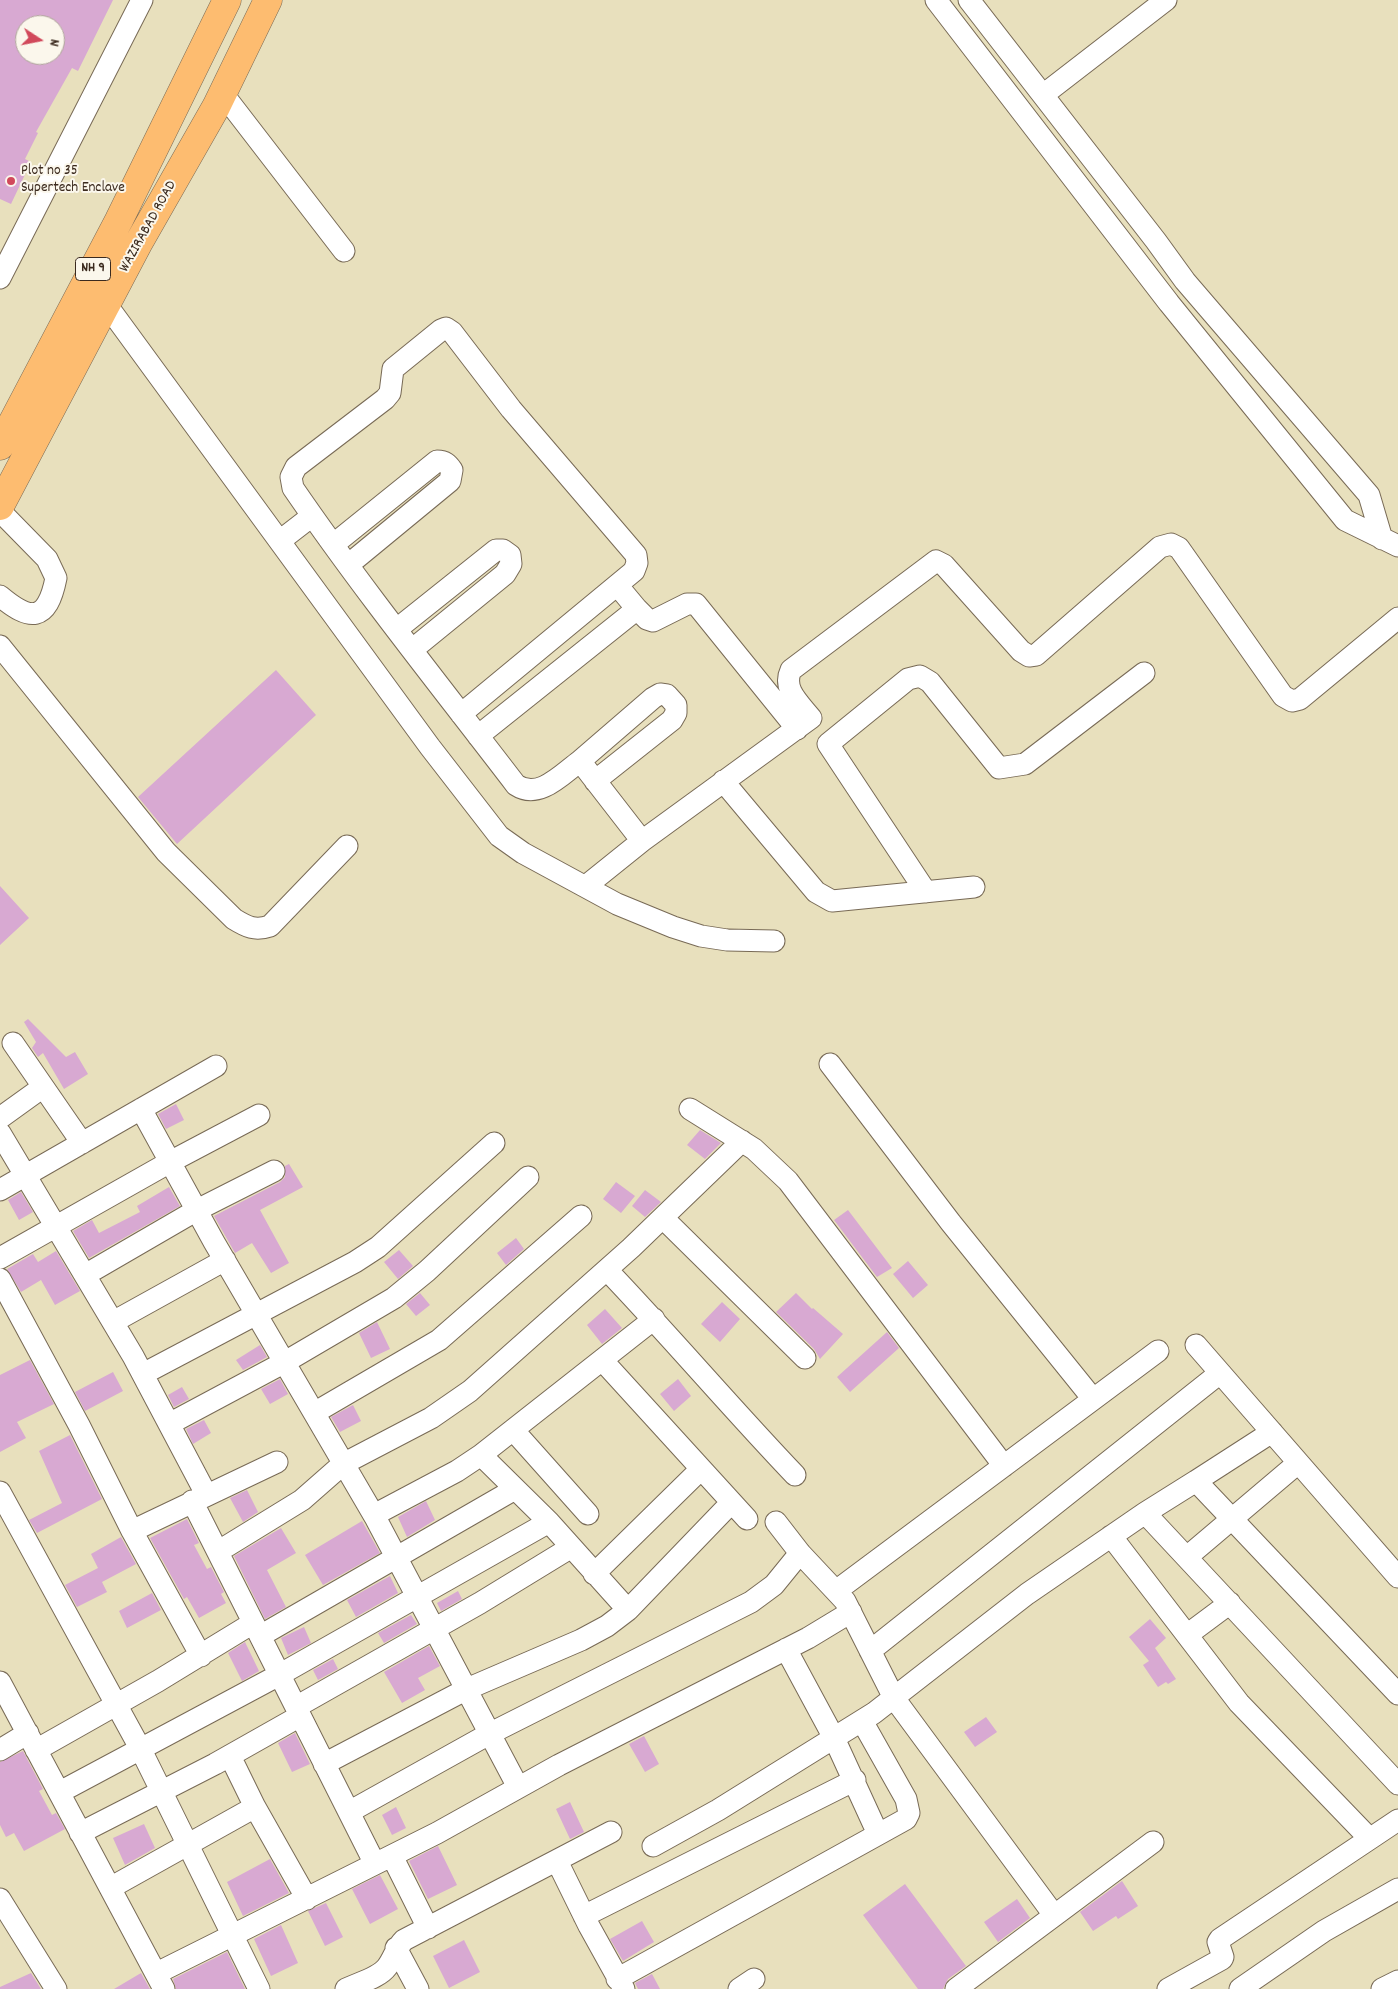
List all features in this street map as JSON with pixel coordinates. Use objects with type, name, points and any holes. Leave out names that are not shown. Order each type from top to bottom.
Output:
[{"type":"highway","name":"WAZIRABAD ROAD","points":[[0,446],[119,220],[227,0]]},
{"type":"highway","name":"WAZIRABAD ROAD","points":[[0,506],[106,304],[220,100],[268,0]]},
{"type":"street","points":[[0,278],[142,0]]},
{"type":"street","points":[[936,0],[1169,303],[1345,520],[1390,543]]},
{"type":"street","points":[[969,0],[1185,281],[1368,495],[1390,543]]},
{"type":"street","points":[[1043,95],[1166,0]]},
{"type":"street","points":[[964,35],[985,20]]},
{"type":"street","points":[[220,100],[344,251]]},
{"type":"street","points":[[106,304],[281,540],[430,747],[499,836],[523,853],[618,904],[701,936],[727,940],[774,941]]},
{"type":"street","points":[[461,714],[634,571],[637,563],[636,556],[511,409],[452,332],[446,328],[392,369],[390,392],[385,399],[296,467],[291,477],[293,488],[348,565],[461,714],[516,785],[525,791],[537,790],[580,761],[653,698],[660,694],[667,695],[676,705],[676,713],[672,720],[595,781]]},
{"type":"street","points":[[334,544],[437,461],[443,461],[449,465],[452,470],[450,481],[348,565]]},
{"type":"street","points":[[0,511],[47,559],[56,578],[46,602],[40,612],[34,615],[20,612],[0,596]]},
{"type":"street","points":[[281,540],[312,516]]},
{"type":"street","points":[[804,724],[788,688],[786,679],[791,670],[936,561],[944,565],[1020,651],[1029,656],[1036,655],[1160,547],[1171,544],[1180,548],[1283,696],[1292,701],[1300,700],[1398,618]]},
{"type":"street","points":[[397,629],[496,550],[503,550],[510,555],[511,564],[505,574],[412,649]]},
{"type":"street","points":[[617,585],[636,609],[647,619],[653,621],[686,604],[696,604],[804,724],[828,744],[926,892]]},
{"type":"street","points":[[478,736],[636,609]]},
{"type":"street","points":[[0,646],[166,852],[234,919],[248,927],[260,930],[270,926],[347,846]]},
{"type":"street","points":[[828,744],[908,679],[920,676],[930,682],[999,768],[1010,768],[1024,764],[1144,673]]},
{"type":"street","points":[[586,886],[642,841],[804,724]]},
{"type":"street","points":[[580,761],[642,841]]},
{"type":"street","points":[[723,781],[816,892],[832,901],[974,887]]},
{"type":"street","points":[[12,1043],[82,1143]]},
{"type":"street","points":[[830,1064],[951,1223],[1093,1399]]},
{"type":"street","points":[[0,1190],[216,1066]]},
{"type":"street","points":[[0,1118],[43,1087]]},
{"type":"street","points":[[690,1109],[764,1157],[788,1181],[1004,1466]]},
{"type":"street","points":[[141,1110],[225,1260],[374,1515],[518,1787]]},
{"type":"street","points":[[0,1258],[259,1114]]},
{"type":"street","points":[[0,1133],[113,1322],[169,1424],[219,1551],[256,1630],[324,1764],[350,1812],[428,1928]]},
{"type":"street","points":[[219,1551],[302,1500],[343,1464],[454,1404],[607,1270],[742,1141]]},
{"type":"street","points":[[143,1374],[257,1312],[355,1262],[378,1247],[494,1143]]},
{"type":"street","points":[[84,1275],[197,1210],[274,1171]]},
{"type":"street","points":[[169,1424],[285,1362],[394,1298],[528,1177]]},
{"type":"street","points":[[314,1413],[439,1340],[581,1216]]},
{"type":"street","points":[[663,1218],[805,1358]]},
{"type":"street","points":[[113,1322],[225,1260]]},
{"type":"street","points":[[607,1270],[654,1319],[794,1475]]},
{"type":"street","points":[[0,1279],[79,1425],[132,1531],[202,1656]]},
{"type":"street","points":[[374,1515],[481,1455],[654,1319]]},
{"type":"street","points":[[1196,1344],[1398,1577]]},
{"type":"street","points":[[836,1591],[1158,1351]]},
{"type":"street","points":[[602,1360],[747,1520]]},
{"type":"street","points":[[870,1651],[1220,1373]]},
{"type":"street","points":[[514,1430],[588,1514]]},
{"type":"street","points":[[653,1846],[718,1810],[862,1721],[1027,1594],[1111,1536],[1272,1432]]},
{"type":"street","points":[[481,1455],[549,1522],[570,1548],[628,1610]]},
{"type":"street","points":[[132,1531],[277,1462]]},
{"type":"street","points":[[1187,1557],[1298,1463]]},
{"type":"street","points":[[594,1574],[700,1470]]},
{"type":"street","points":[[1196,1482],[1398,1694]]},
{"type":"street","points":[[0,1750],[32,1742],[117,1704],[202,1656],[397,1558],[516,1489]]},
{"type":"street","points":[[0,1492],[140,1748],[259,1989]]},
{"type":"street","points":[[324,1764],[467,1689],[596,1633],[628,1610],[732,1503]]},
{"type":"street","points":[[1146,1513],[1398,1784]]},
{"type":"street","points":[[60,1792],[279,1675],[417,1595],[549,1522]]},
{"type":"street","points":[[776,1522],[800,1554],[836,1591],[851,1612],[894,1698],[1054,1915]]},
{"type":"street","points":[[1111,1536],[1258,1726],[1369,1838]]},
{"type":"street","points":[[80,1833],[230,1756],[434,1628],[480,1603],[570,1548]]},
{"type":"street","points":[[350,1812],[489,1734],[750,1602],[774,1585],[800,1554]]},
{"type":"street","points":[[1187,1635],[1230,1603]]},
{"type":"street","points":[[0,1682],[160,1981],[232,1935],[384,1860],[518,1787],[786,1649],[851,1612]]},
{"type":"street","points":[[786,1649],[855,1780],[878,1834]]},
{"type":"street","points":[[556,1861],[621,1984],[906,1818],[909,1807],[862,1721]]},
{"type":"street","points":[[230,1756],[255,1807],[307,1899]]},
{"type":"street","points":[[584,1916],[855,1780]]},
{"type":"street","points":[[110,1888],[255,1807]]},
{"type":"street","points":[[1168,1989],[1222,1959],[1218,1942],[1220,1939],[1398,1820]]},
{"type":"street","points":[[346,1989],[382,1972],[388,1965],[396,1948],[404,1940],[611,1832]]},
{"type":"street","points":[[956,1989],[1152,1842]]},
{"type":"street","points":[[1240,1989],[1324,1931],[1398,1890]]},
{"type":"street","points":[[0,1899],[56,1989]]},
{"type":"street","points":[[396,1948],[418,1989]]},
{"type":"street","points":[[1382,1989],[1398,1980]]},
{"type":"building","points":[[0,0],[113,0],[78,71],[72,68],[36,132],[38,133],[25,159],[31,162],[11,204],[0,199]]},
{"type":"building","points":[[276,670],[316,715],[177,844],[138,797]]},
{"type":"building","points":[[0,886],[29,918],[0,945]]},
{"type":"building","points":[[28,1019],[66,1057],[75,1052],[88,1074],[64,1089],[43,1053],[38,1057],[32,1048],[36,1042],[24,1022]]},
{"type":"building","points":[[176,1104],[184,1120],[166,1129],[158,1114]]},
{"type":"building","points":[[700,1130],[721,1143],[705,1159],[687,1145]]},
{"type":"building","points":[[289,1164],[303,1187],[260,1210],[289,1263],[271,1273],[252,1243],[235,1253],[214,1216],[280,1182],[285,1177],[285,1166]]},
{"type":"building","points":[[616,1182],[635,1196],[621,1213],[603,1199]]},
{"type":"building","points":[[169,1187],[180,1206],[89,1258],[73,1231],[92,1220],[99,1233],[140,1212],[137,1206]]},
{"type":"building","points":[[645,1190],[661,1202],[645,1217],[632,1206]]},
{"type":"building","points":[[21,1192],[33,1212],[19,1220],[8,1200]]},
{"type":"building","points":[[848,1210],[892,1268],[877,1277],[834,1220]]},
{"type":"building","points":[[516,1238],[524,1249],[506,1265],[497,1253]]},
{"type":"building","points":[[399,1250],[413,1266],[398,1279],[384,1262]]},
{"type":"building","points":[[56,1251],[80,1291],[55,1305],[41,1280],[21,1292],[7,1269],[33,1254],[38,1262]]},
{"type":"building","points":[[908,1261],[928,1285],[913,1298],[893,1274]]},
{"type":"building","points":[[420,1293],[430,1305],[416,1316],[406,1304]]},
{"type":"building","points":[[796,1293],[812,1309],[843,1334],[820,1359],[814,1349],[776,1312]]},
{"type":"building","points":[[722,1302],[740,1319],[720,1342],[701,1324]]},
{"type":"building","points":[[605,1309],[622,1328],[602,1344],[587,1325]]},
{"type":"building","points":[[377,1322],[390,1349],[371,1358],[359,1333]]},
{"type":"building","points":[[887,1332],[899,1348],[850,1392],[837,1377]]},
{"type":"building","points":[[260,1345],[267,1357],[243,1370],[236,1360]]},
{"type":"building","points":[[30,1360],[54,1404],[17,1422],[26,1438],[0,1452],[0,1375]]},
{"type":"building","points":[[113,1372],[123,1391],[85,1411],[75,1392]]},
{"type":"building","points":[[280,1379],[288,1394],[270,1404],[261,1389]]},
{"type":"building","points":[[678,1379],[691,1396],[674,1411],[660,1394]]},
{"type":"building","points":[[182,1387],[189,1399],[174,1407],[168,1395]]},
{"type":"building","points":[[353,1405],[361,1421],[340,1432],[331,1417]]},
{"type":"building","points":[[204,1420],[211,1433],[193,1444],[186,1429]]},
{"type":"building","points":[[70,1435],[102,1499],[37,1533],[29,1520],[62,1503],[39,1451]]},
{"type":"building","points":[[247,1490],[258,1512],[243,1522],[230,1498]]},
{"type":"building","points":[[426,1501],[435,1520],[407,1537],[398,1517]]},
{"type":"building","points":[[187,1519],[199,1543],[194,1545],[207,1569],[211,1567],[224,1592],[221,1594],[226,1603],[199,1618],[187,1597],[184,1599],[150,1538]]},
{"type":"building","points":[[362,1521],[380,1553],[323,1585],[305,1555]]},
{"type":"building","points":[[281,1528],[296,1553],[267,1570],[286,1607],[265,1619],[234,1556]]},
{"type":"building","points":[[121,1537],[136,1564],[102,1582],[107,1592],[77,1607],[65,1585],[98,1568],[91,1554]]},
{"type":"building","points":[[390,1576],[398,1593],[356,1617],[347,1600]]},
{"type":"building","points":[[458,1591],[462,1599],[441,1611],[437,1603]]},
{"type":"building","points":[[152,1593],[161,1610],[127,1628],[119,1611]]},
{"type":"building","points":[[411,1615],[417,1624],[384,1643],[378,1633]]},
{"type":"building","points":[[1150,1619],[1166,1638],[1155,1648],[1176,1679],[1158,1687],[1143,1665],[1149,1661],[1129,1637]]},
{"type":"building","points":[[304,1627],[311,1643],[288,1655],[281,1638]]},
{"type":"building","points":[[245,1642],[259,1671],[242,1681],[228,1653]]},
{"type":"building","points":[[429,1646],[440,1666],[418,1678],[425,1690],[402,1703],[384,1672]]},
{"type":"building","points":[[333,1659],[338,1669],[318,1680],[313,1670]]},
{"type":"building","points":[[986,1717],[997,1732],[975,1747],[964,1732]]},
{"type":"building","points":[[295,1733],[310,1764],[292,1772],[278,1743]]},
{"type":"building","points":[[644,1736],[659,1764],[645,1772],[629,1744]]},
{"type":"building","points":[[23,1751],[43,1789],[39,1791],[52,1815],[56,1813],[65,1829],[24,1851],[14,1833],[6,1837],[0,1825],[0,1762]]},
{"type":"building","points":[[570,1802],[584,1832],[570,1839],[556,1809]]},
{"type":"building","points":[[396,1807],[406,1828],[392,1835],[382,1815]]},
{"type":"building","points":[[144,1824],[155,1848],[125,1865],[113,1838]]},
{"type":"building","points":[[438,1846],[457,1885],[428,1899],[409,1861]]},
{"type":"building","points":[[270,1859],[289,1893],[243,1916],[227,1882]]},
{"type":"building","points":[[380,1875],[398,1909],[370,1924],[352,1889]]},
{"type":"building","points":[[1122,1881],[1138,1906],[1118,1919],[1116,1916],[1093,1931],[1080,1912]]},
{"type":"building","points":[[905,1884],[966,1966],[948,1979],[943,1989],[918,1989],[863,1915]]},
{"type":"building","points":[[1017,1899],[1030,1918],[998,1942],[984,1922]]},
{"type":"building","points":[[326,1903],[343,1937],[325,1946],[308,1911]]},
{"type":"building","points":[[642,1921],[654,1942],[623,1961],[610,1939]]},
{"type":"building","points":[[281,1925],[298,1963],[271,1976],[254,1939]]},
{"type":"building","points":[[464,1940],[480,1972],[449,1988],[433,1956]]},
{"type":"building","points":[[227,1952],[245,1989],[176,1989],[173,1979]]},
{"type":"building","points":[[31,1973],[41,1989],[0,1989],[0,1987]]},
{"type":"building","points":[[141,1973],[150,1989],[114,1989]]},
{"type":"building","points":[[652,1974],[660,1989],[638,1989],[635,1983]]},
{"type":"place","name":"Plot no 35 Supertech Enclave","points":[[11,181]]}]
